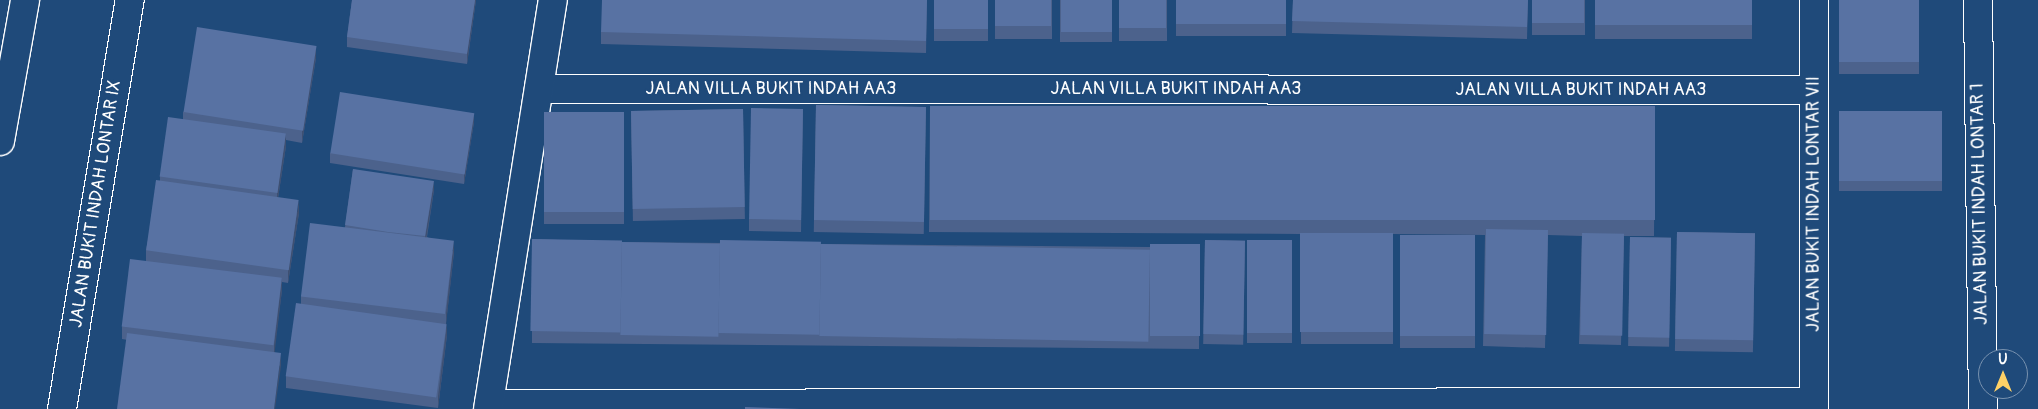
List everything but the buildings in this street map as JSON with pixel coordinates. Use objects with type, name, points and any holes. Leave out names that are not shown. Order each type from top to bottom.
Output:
[{"type":"street","points":[[0,141],[25,0]]},
{"type":"street","name":"JALAN BUKIT INDAH LONTAR IX","points":[[62,409],[130,0]]},
{"type":"street","points":[[553,0],[488,407],[1814,406]]},
{"type":"street","name":"JALAN BUKIT INDAH LONTAR VII","points":[[1814,0],[1814,406]]},
{"type":"street","name":"JALAN BUKIT INDAH LONTAR 1","points":[[1978,0],[1983,409]]},
{"type":"street","name":"JALAN VILLA BUKIT INDAH AA3","points":[[539,89],[1813,90]]}]
